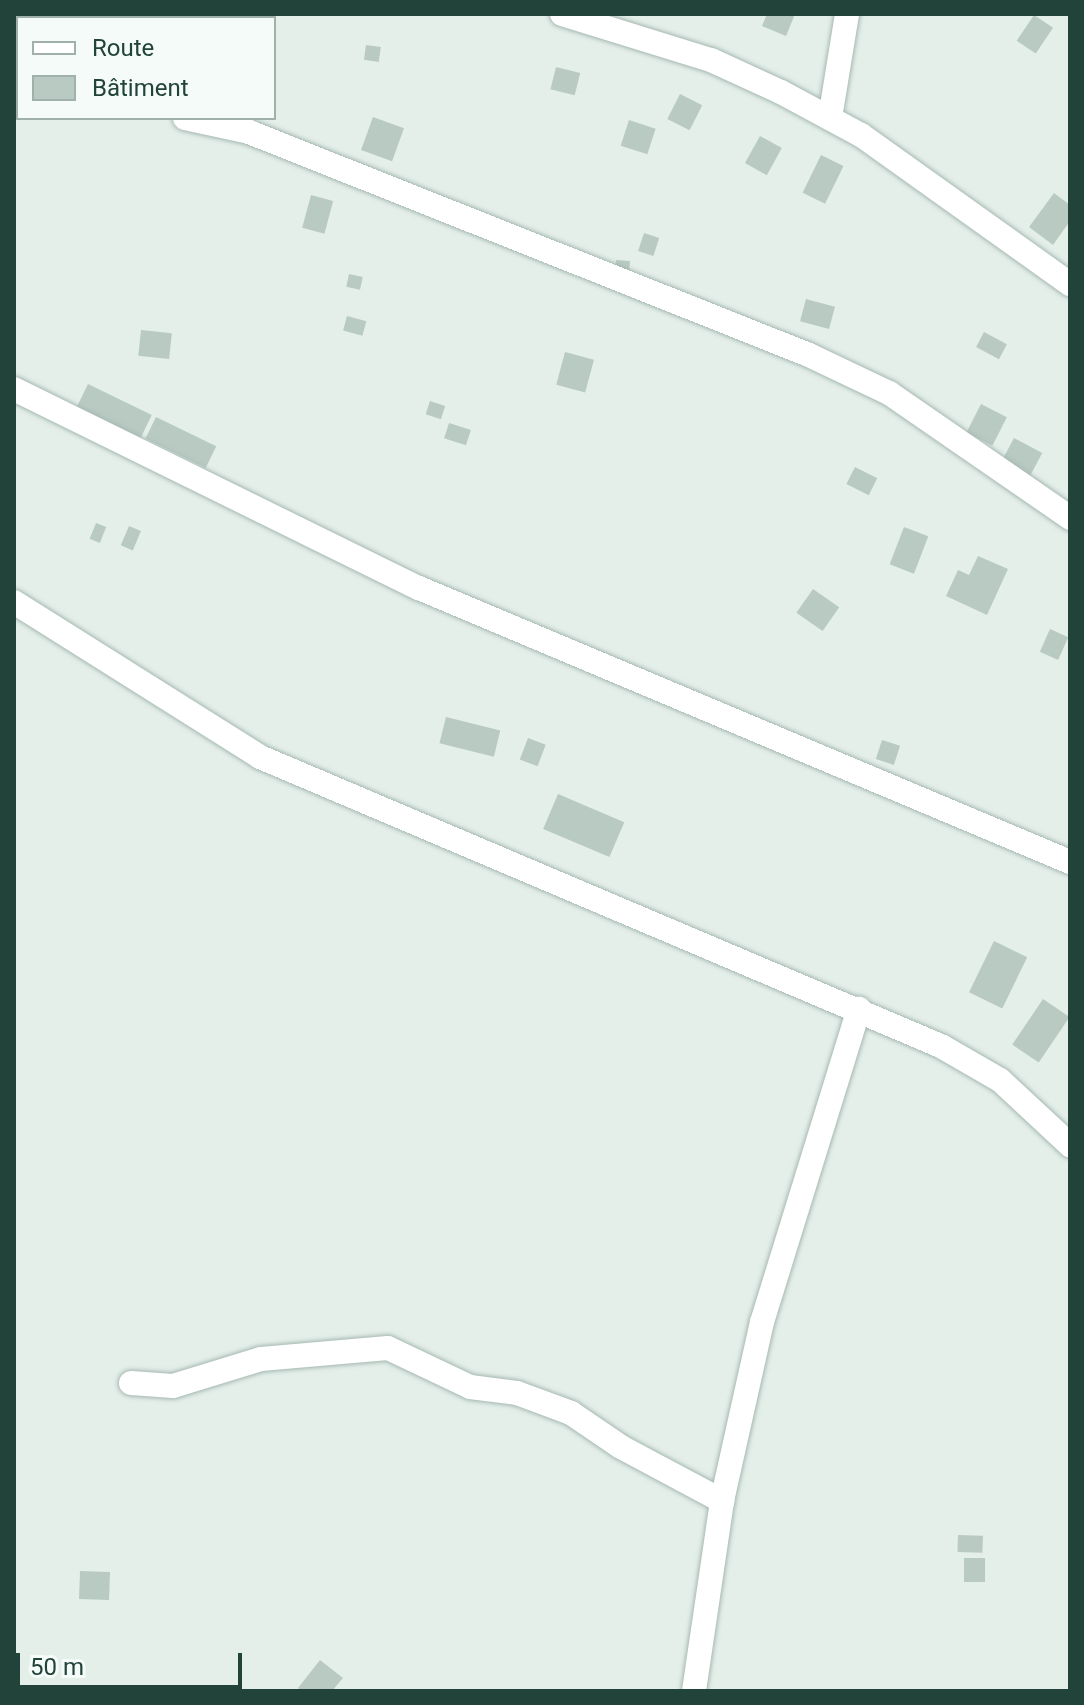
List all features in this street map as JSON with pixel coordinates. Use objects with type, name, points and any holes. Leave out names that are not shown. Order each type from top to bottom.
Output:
[{"type":"street","points":[[562,14],[711,60],[830,118],[1070,284]]},
{"type":"street","points":[[830,118],[847,14]]},
{"type":"street","points":[[194,120],[249,132],[809,355],[889,393],[1070,518]]},
{"type":"street","points":[[14,389],[419,588],[1070,862]]},
{"type":"street","points":[[14,602],[260,757],[859,1009],[1000,1080],[1070,1145]]},
{"type":"street","points":[[694,1691],[722,1501],[762,1322],[859,1009]]},
{"type":"street","points":[[131,1383],[173,1386],[261,1359],[388,1348],[470,1387],[517,1393],[571,1413],[621,1447],[722,1501]]},
{"type":"building","points":[[767,14],[795,14],[786,36],[762,26]]},
{"type":"building","points":[[1034,15],[1053,28],[1036,54],[1017,41]]},
{"type":"building","points":[[366,45],[381,47],[379,62],[364,60]]},
{"type":"building","points":[[556,67],[580,73],[575,95],[550,89]]},
{"type":"building","points":[[680,94],[702,105],[690,130],[667,119]]},
{"type":"building","points":[[373,117],[404,128],[392,161],[361,150]]},
{"type":"building","points":[[629,120],[656,129],[647,154],[621,146]]},
{"type":"building","points":[[760,136],[782,148],[767,175],[745,163]]},
{"type":"building","points":[[821,155],[843,166],[825,204],[803,193]]},
{"type":"building","points":[[1054,193],[1070,205],[1070,221],[1053,245],[1029,227]]},
{"type":"building","points":[[311,195],[333,201],[324,234],[302,228]]},
{"type":"building","points":[[644,233],[659,238],[653,256],[638,251]]},
{"type":"building","points":[[616,260],[630,261],[629,274],[615,273]]},
{"type":"building","points":[[349,274],[363,277],[360,290],[346,287]]},
{"type":"building","points":[[806,299],[835,307],[829,329],[800,321]]},
{"type":"building","points":[[347,316],[366,321],[362,336],[343,330]]},
{"type":"building","points":[[141,330],[172,333],[169,359],[138,356]]},
{"type":"building","points":[[984,332],[1007,344],[999,359],[976,347]]},
{"type":"building","points":[[565,352],[594,360],[585,393],[556,385]]},
{"type":"building","points":[[88,384],[152,415],[141,438],[77,406]]},
{"type":"building","points":[[430,401],[445,406],[441,419],[426,414]]},
{"type":"building","points":[[981,404],[1007,417],[992,446],[966,433]]},
{"type":"building","points":[[156,417],[216,446],[206,468],[145,439]]},
{"type":"building","points":[[449,423],[471,430],[466,445],[444,438]]},
{"type":"building","points":[[1014,438],[1042,453],[1031,475],[1002,460]]},
{"type":"building","points":[[855,467],[877,478],[869,495],[846,484]]},
{"type":"building","points":[[96,523],[106,527],[100,543],[90,539]]},
{"type":"building","points":[[129,526],[141,531],[133,550],[121,545]]},
{"type":"building","points":[[904,527],[928,536],[914,574],[890,564]]},
{"type":"building","points":[[978,556],[1008,569],[987,615],[946,596],[958,570],[969,575]]},
{"type":"building","points":[[813,589],[839,607],[823,631],[796,613]]},
{"type":"building","points":[[1050,629],[1068,637],[1058,660],[1040,652]]},
{"type":"building","points":[[446,717],[500,731],[494,757],[439,743]]},
{"type":"building","points":[[528,738],[546,745],[537,766],[520,759]]},
{"type":"building","points":[[882,740],[900,746],[894,765],[876,759]]},
{"type":"building","points":[[558,794],[624,822],[609,857],[543,829]]},
{"type":"building","points":[[994,941],[1027,957],[1002,1008],[969,992]]},
{"type":"building","points":[[1043,999],[1070,1017],[1039,1062],[1012,1045]]},
{"type":"building","points":[[958,1535],[983,1536],[982,1553],[957,1552]]},
{"type":"building","points":[[964,1558],[985,1558],[985,1582],[964,1582]]},
{"type":"building","points":[[80,1571],[110,1572],[109,1600],[79,1599]]},
{"type":"building","points":[[320,1660],[343,1678],[332,1691],[302,1691],[298,1688]]}]
